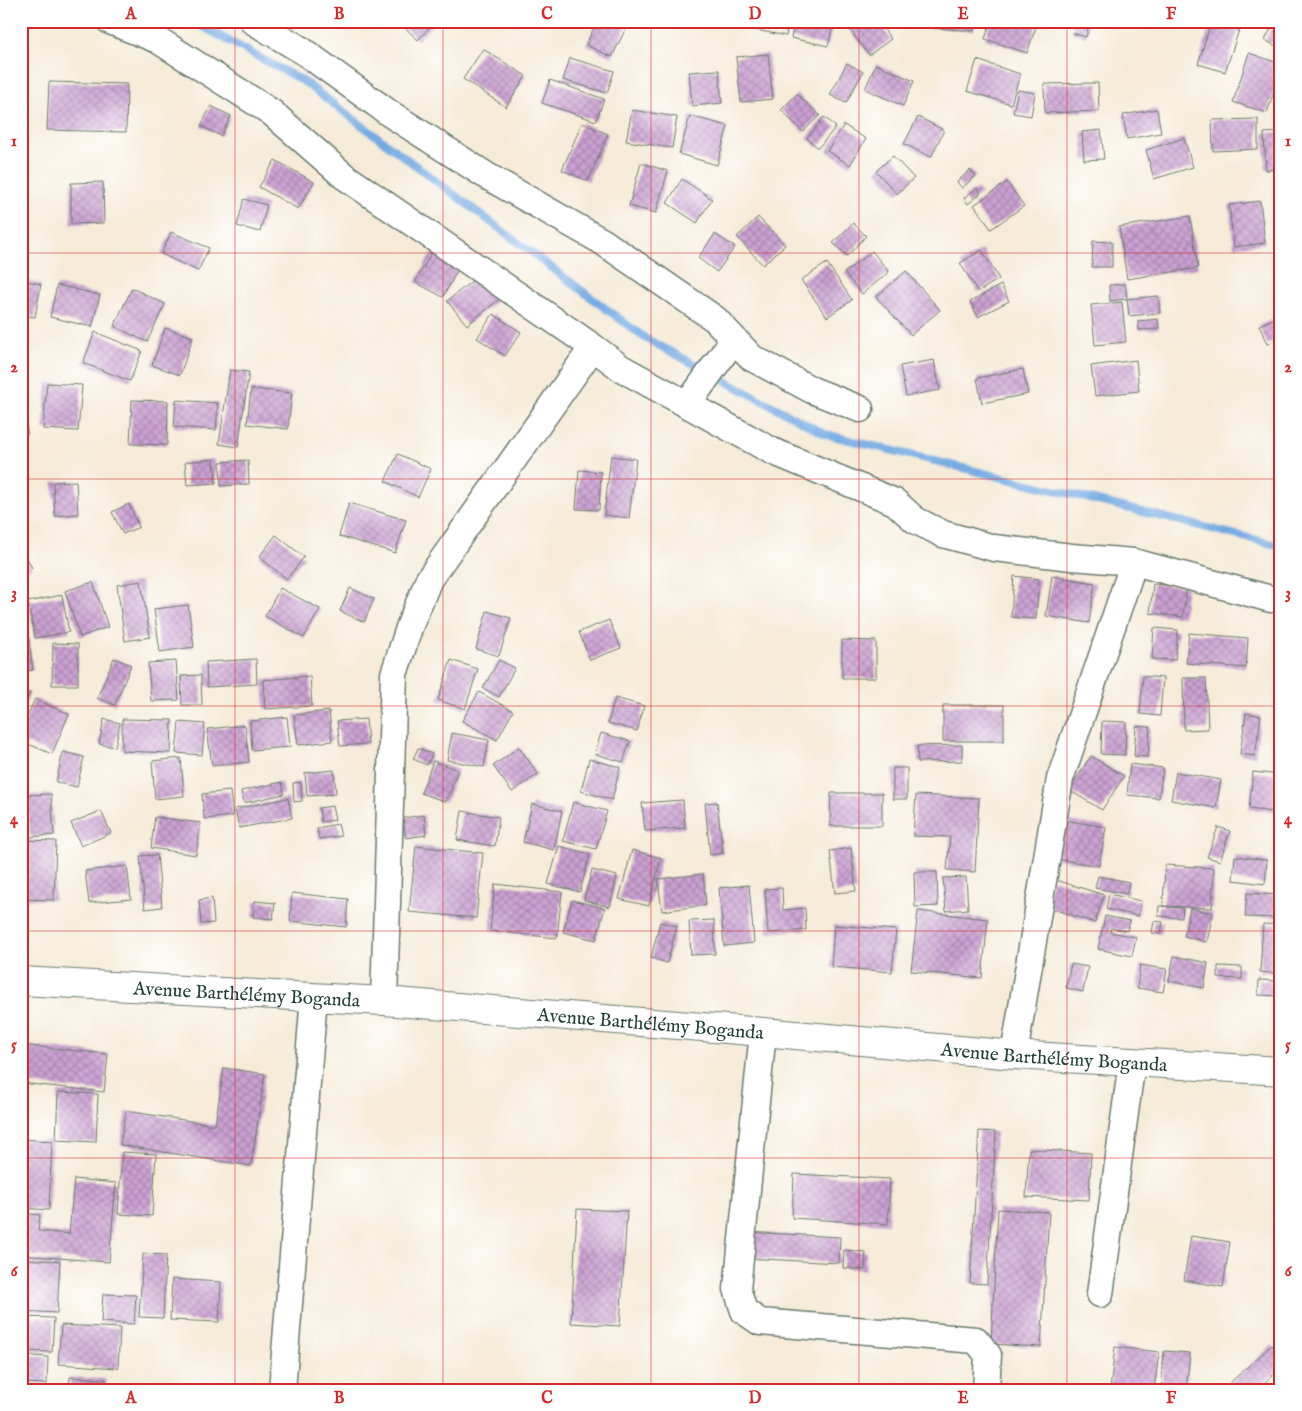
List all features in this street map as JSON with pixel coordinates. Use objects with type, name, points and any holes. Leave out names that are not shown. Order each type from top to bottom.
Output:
[{"type":"main road","name":"Avenue Barthélémy Boganda","points":[[21,981],[314,997],[763,1032],[1014,1055],[1281,1071]]},
{"type":"street","points":[[110,21],[158,40],[271,112],[344,176],[594,347],[621,368],[772,451],[895,502],[916,520],[943,534],[994,548],[1134,562],[1271,599]]},
{"type":"street","points":[[253,21],[303,51],[389,113],[487,176],[603,242],[715,318],[752,358],[812,390],[860,409]]},
{"type":"street","points":[[686,405],[734,339]]},
{"type":"street","points":[[384,1002],[394,674],[410,625],[429,579],[594,347]]},
{"type":"street","points":[[1014,1055],[1060,779],[1134,562]]},
{"type":"street","points":[[282,1390],[314,997]]},
{"type":"street","points":[[763,1032],[737,1289],[744,1311],[760,1322],[976,1340],[988,1355],[986,1390]]},
{"type":"street","points":[[1100,1294],[1132,1062]]},
{"type":"building","points":[[398,21],[431,21],[433,24],[418,40]]},
{"type":"building","points":[[597,21],[617,21],[627,26],[612,57],[586,45]]},
{"type":"building","points":[[717,21],[740,21],[740,26],[716,25]]},
{"type":"building","points":[[747,21],[789,21],[786,36],[746,28]]},
{"type":"building","points":[[795,21],[834,21],[828,46],[791,38]]},
{"type":"building","points":[[843,21],[878,21],[891,39],[869,55]]},
{"type":"building","points":[[923,21],[975,21],[974,31],[923,27]]},
{"type":"building","points":[[991,21],[1038,21],[1027,53],[985,39]]},
{"type":"building","points":[[1075,21],[1090,21],[1086,37],[1072,33]]},
{"type":"building","points":[[1275,21],[1281,21],[1281,49],[1265,40]]},
{"type":"building","points":[[1211,22],[1239,30],[1225,72],[1198,64]]},
{"type":"building","points":[[483,49],[526,76],[506,107],[463,79]]},
{"type":"building","points":[[1249,53],[1281,64],[1281,71],[1267,113],[1233,102]]},
{"type":"building","points":[[768,54],[773,99],[741,102],[736,57]]},
{"type":"building","points":[[570,58],[614,71],[607,93],[563,80]]},
{"type":"building","points":[[977,60],[1020,74],[1011,104],[967,91]]},
{"type":"building","points":[[847,63],[863,72],[846,103],[830,95]]},
{"type":"building","points":[[876,64],[914,81],[903,106],[865,89]]},
{"type":"building","points":[[719,70],[722,103],[692,106],[689,72]]},
{"type":"building","points":[[550,80],[604,99],[596,121],[542,103]]},
{"type":"building","points":[[49,82],[127,84],[126,132],[47,130]]},
{"type":"building","points":[[1098,83],[1099,111],[1045,113],[1044,84]]},
{"type":"building","points":[[1018,90],[1035,93],[1031,116],[1013,113]]},
{"type":"building","points":[[797,94],[820,115],[803,132],[781,110]]},
{"type":"building","points":[[211,106],[231,116],[221,136],[201,126]]},
{"type":"building","points":[[1157,109],[1161,133],[1127,139],[1123,115]]},
{"type":"building","points":[[632,110],[677,117],[672,148],[626,141]]},
{"type":"building","points":[[690,116],[728,126],[717,165],[679,154]]},
{"type":"building","points":[[824,117],[836,127],[818,148],[807,138]]},
{"type":"building","points":[[918,117],[944,130],[931,157],[904,144]]},
{"type":"building","points":[[1258,119],[1258,149],[1213,151],[1212,120]]},
{"type":"building","points":[[582,123],[608,134],[588,181],[562,170]]},
{"type":"building","points":[[844,125],[866,139],[850,165],[827,151]]},
{"type":"building","points":[[1101,130],[1104,159],[1084,160],[1082,132]]},
{"type":"building","points":[[1281,132],[1281,169],[1266,170],[1264,133]]},
{"type":"building","points":[[1184,138],[1193,167],[1154,179],[1146,150]]},
{"type":"building","points":[[893,156],[914,178],[897,194],[876,171]]},
{"type":"building","points":[[275,160],[314,182],[298,209],[259,187]]},
{"type":"building","points":[[641,163],[668,171],[656,213],[629,206]]},
{"type":"building","points":[[970,170],[976,176],[962,188],[957,182]]},
{"type":"building","points":[[682,179],[712,199],[697,223],[667,203]]},
{"type":"building","points":[[103,182],[104,223],[71,224],[71,183]]},
{"type":"building","points":[[1007,182],[1024,206],[991,229],[974,205]]},
{"type":"building","points":[[977,188],[981,193],[968,204],[964,198]]},
{"type":"building","points":[[244,199],[267,205],[260,232],[237,226]]},
{"type":"building","points":[[1260,201],[1265,243],[1234,247],[1229,205]]},
{"type":"building","points":[[1190,216],[1198,268],[1127,279],[1119,227]]},
{"type":"building","points":[[758,217],[785,245],[763,265],[737,237]]},
{"type":"building","points":[[853,223],[866,236],[847,256],[833,243]]},
{"type":"building","points":[[171,232],[209,248],[198,271],[161,254]]},
{"type":"building","points":[[715,234],[735,247],[717,272],[698,258]]},
{"type":"building","points":[[1093,241],[1112,242],[1112,267],[1092,267]]},
{"type":"building","points":[[436,245],[463,260],[443,297],[415,282]]},
{"type":"building","points":[[982,250],[999,279],[978,292],[960,263]]},
{"type":"building","points":[[872,251],[889,272],[862,294],[844,273]]},
{"type":"building","points":[[827,263],[852,300],[827,317],[801,280]]},
{"type":"building","points":[[906,271],[940,310],[911,335],[876,297]]},
{"type":"building","points":[[482,273],[502,297],[467,325],[447,301]]},
{"type":"building","points":[[27,281],[41,284],[35,317],[21,315]]},
{"type":"building","points":[[1125,284],[1127,299],[1110,301],[1109,285]]},
{"type":"building","points":[[57,285],[100,295],[92,327],[50,317]]},
{"type":"building","points":[[1001,285],[1009,301],[978,317],[970,302]]},
{"type":"building","points":[[132,288],[165,304],[147,342],[114,326]]},
{"type":"building","points":[[1158,296],[1160,313],[1129,316],[1127,299]]},
{"type":"building","points":[[1122,302],[1126,342],[1095,345],[1091,305]]},
{"type":"building","points":[[493,314],[521,332],[505,356],[477,338]]},
{"type":"building","points":[[1281,316],[1281,339],[1267,344],[1259,325]]},
{"type":"building","points":[[1158,319],[1159,329],[1139,330],[1138,321]]},
{"type":"building","points":[[165,328],[193,337],[180,375],[152,365]]},
{"type":"building","points":[[95,332],[142,351],[130,381],[83,363]]},
{"type":"building","points":[[934,360],[940,390],[906,396],[900,366]]},
{"type":"building","points":[[1136,360],[1139,391],[1095,396],[1091,366]]},
{"type":"building","points":[[1023,369],[1028,394],[982,403],[977,378]]},
{"type":"building","points":[[230,370],[249,372],[238,447],[219,444]]},
{"type":"building","points":[[47,383],[82,385],[78,431],[43,429]]},
{"type":"building","points":[[251,389],[292,393],[288,429],[247,424]]},
{"type":"building","points":[[132,400],[168,401],[167,445],[130,444]]},
{"type":"building","points":[[176,400],[218,403],[216,430],[174,427]]},
{"type":"building","points":[[21,402],[28,434],[21,436]]},
{"type":"building","points":[[398,454],[431,469],[418,497],[385,481]]},
{"type":"building","points":[[611,456],[636,459],[629,518],[604,515]]},
{"type":"building","points":[[214,459],[216,483],[187,485],[185,462]]},
{"type":"building","points":[[248,460],[249,484],[221,486],[220,462]]},
{"type":"building","points":[[579,470],[601,472],[599,510],[576,509]]},
{"type":"building","points":[[76,481],[78,514],[55,516],[53,482]]},
{"type":"building","points":[[349,503],[406,520],[395,553],[339,536]]},
{"type":"building","points":[[129,504],[139,527],[123,534],[112,512]]},
{"type":"building","points":[[276,535],[304,557],[287,579],[259,557]]},
{"type":"building","points":[[21,546],[32,568],[21,573]]},
{"type":"building","points":[[1014,576],[1039,579],[1036,619],[1011,617]]},
{"type":"building","points":[[1052,576],[1095,583],[1089,623],[1046,616]]},
{"type":"building","points":[[141,581],[150,637],[125,641],[117,585]]},
{"type":"building","points":[[93,582],[108,627],[80,637],[65,591]]},
{"type":"building","points":[[1153,584],[1187,587],[1183,617],[1150,613]]},
{"type":"building","points":[[280,588],[320,609],[304,638],[265,616]]},
{"type":"building","points":[[350,588],[374,599],[364,622],[340,611]]},
{"type":"building","points":[[62,595],[69,632],[35,638],[28,602]]},
{"type":"building","points":[[188,605],[194,647],[160,652],[154,609]]},
{"type":"building","points":[[487,611],[511,618],[499,656],[476,649]]},
{"type":"building","points":[[609,620],[621,648],[590,660],[579,632]]},
{"type":"building","points":[[27,626],[33,670],[21,672],[21,627]]},
{"type":"building","points":[[1154,628],[1178,630],[1175,660],[1152,659]]},
{"type":"building","points":[[1189,633],[1248,638],[1246,668],[1186,663]]},
{"type":"building","points":[[842,640],[876,641],[876,678],[842,678]]},
{"type":"building","points":[[53,643],[78,644],[78,685],[52,685]]},
{"type":"building","points":[[114,658],[131,665],[115,705],[97,698]]},
{"type":"building","points":[[256,659],[257,684],[207,687],[206,662]]},
{"type":"building","points":[[451,660],[478,669],[465,709],[438,700]]},
{"type":"building","points":[[499,660],[515,668],[499,697],[483,688]]},
{"type":"building","points":[[176,661],[179,700],[151,701],[148,663]]},
{"type":"building","points":[[201,675],[202,705],[182,705],[181,676]]},
{"type":"building","points":[[310,676],[312,706],[265,709],[263,680]]},
{"type":"building","points":[[1143,676],[1163,678],[1160,716],[1140,714]]},
{"type":"building","points":[[1183,678],[1206,678],[1208,729],[1184,730]]},
{"type":"building","points":[[21,690],[30,693],[21,713]]},
{"type":"building","points":[[479,692],[513,711],[497,740],[462,721]]},
{"type":"building","points":[[615,698],[644,706],[637,731],[608,723]]},
{"type":"building","points":[[35,699],[69,714],[52,754],[21,741],[21,729]]},
{"type":"building","points":[[943,705],[1004,705],[1004,741],[943,741]]},
{"type":"building","points":[[329,711],[332,741],[298,745],[294,715]]},
{"type":"building","points":[[1246,713],[1261,716],[1255,756],[1240,754]]},
{"type":"building","points":[[287,717],[290,747],[252,750],[250,721]]},
{"type":"building","points":[[104,719],[120,723],[115,747],[99,744]]},
{"type":"building","points":[[122,719],[172,720],[171,753],[122,751]]},
{"type":"building","points":[[366,719],[368,744],[340,746],[337,721]]},
{"type":"building","points":[[1102,721],[1126,722],[1125,755],[1101,754]]},
{"type":"building","points":[[179,722],[205,724],[202,755],[176,753]]},
{"type":"building","points":[[245,725],[249,762],[212,766],[207,729]]},
{"type":"building","points":[[1136,726],[1150,727],[1148,757],[1134,756]]},
{"type":"building","points":[[452,733],[489,740],[484,767],[447,760]]},
{"type":"building","points":[[601,733],[630,741],[623,762],[595,754]]},
{"type":"building","points":[[962,745],[962,761],[918,762],[917,746]]},
{"type":"building","points":[[519,747],[538,774],[512,792],[493,766]]},
{"type":"building","points":[[418,748],[432,754],[427,765],[413,759]]},
{"type":"building","points":[[63,752],[84,757],[77,787],[56,782]]},
{"type":"building","points":[[1091,756],[1124,776],[1102,810],[1069,790]]},
{"type":"building","points":[[181,758],[184,796],[155,799],[152,761]]},
{"type":"building","points":[[589,759],[620,767],[612,800],[581,791]]},
{"type":"building","points":[[433,761],[458,770],[446,802],[421,793]]},
{"type":"building","points":[[1130,764],[1163,768],[1159,798],[1127,795]]},
{"type":"building","points":[[893,768],[907,768],[907,799],[893,799]]},
{"type":"building","points":[[334,770],[336,794],[307,796],[305,773]]},
{"type":"building","points":[[1176,772],[1221,780],[1216,808],[1171,800]]},
{"type":"building","points":[[1253,772],[1281,775],[1281,813],[1249,809]]},
{"type":"building","points":[[282,782],[284,794],[244,803],[241,791]]},
{"type":"building","points":[[301,782],[302,801],[294,802],[293,783]]},
{"type":"building","points":[[230,791],[233,816],[204,819],[202,794]]},
{"type":"building","points":[[831,793],[882,793],[882,826],[830,826]]},
{"type":"building","points":[[51,794],[54,835],[30,837],[27,795]]},
{"type":"building","points":[[916,795],[979,798],[975,872],[947,870],[950,837],[913,836]]},
{"type":"building","points":[[288,798],[292,818],[239,828],[235,809]]},
{"type":"building","points":[[683,800],[685,828],[645,831],[642,803]]},
{"type":"building","points":[[573,802],[607,811],[596,849],[563,841]]},
{"type":"building","points":[[717,802],[723,853],[710,855],[705,803]]},
{"type":"building","points":[[532,804],[562,811],[554,850],[523,842]]},
{"type":"building","points":[[332,806],[335,820],[321,822],[319,808]]},
{"type":"building","points":[[101,811],[111,833],[81,846],[71,823]]},
{"type":"building","points":[[462,811],[499,817],[495,846],[457,840]]},
{"type":"building","points":[[424,815],[426,835],[406,838],[403,818]]},
{"type":"building","points":[[155,817],[201,823],[196,855],[151,848]]},
{"type":"building","points":[[1064,820],[1106,827],[1099,866],[1057,859]]},
{"type":"building","points":[[338,824],[341,836],[319,839],[317,828]]},
{"type":"building","points":[[1218,827],[1230,831],[1220,861],[1207,857]]},
{"type":"building","points":[[21,840],[56,841],[54,900],[21,899]]},
{"type":"building","points":[[416,846],[483,853],[476,918],[409,912]]},
{"type":"building","points":[[559,846],[590,854],[580,892],[548,884]]},
{"type":"building","points":[[851,848],[856,891],[835,893],[830,851]]},
{"type":"building","points":[[632,850],[661,858],[649,906],[619,899]]},
{"type":"building","points":[[157,855],[162,907],[145,909],[140,856]]},
{"type":"building","points":[[1235,856],[1267,860],[1265,884],[1233,880]]},
{"type":"building","points":[[1165,865],[1214,868],[1212,908],[1163,906]]},
{"type":"building","points":[[127,866],[131,899],[89,903],[85,871]]},
{"type":"building","points":[[592,870],[617,876],[610,907],[584,900]]},
{"type":"building","points":[[914,872],[937,872],[938,906],[915,907]]},
{"type":"building","points":[[703,874],[706,905],[662,911],[658,879]]},
{"type":"building","points":[[1098,876],[1129,882],[1127,894],[1095,888]]},
{"type":"building","points":[[966,877],[968,909],[946,911],[943,878]]},
{"type":"building","points":[[1053,879],[1104,895],[1095,923],[1044,906]]},
{"type":"building","points":[[495,884],[562,892],[557,938],[490,931]]},
{"type":"building","points":[[749,885],[754,943],[724,946],[719,888]]},
{"type":"building","points":[[782,888],[783,910],[805,908],[806,930],[768,933],[765,889]]},
{"type":"building","points":[[292,893],[348,899],[346,927],[290,921]]},
{"type":"building","points":[[1247,893],[1281,895],[1281,918],[1245,917]]},
{"type":"building","points":[[1109,894],[1141,901],[1138,916],[1106,909]]},
{"type":"building","points":[[212,898],[214,923],[201,924],[199,900]]},
{"type":"building","points":[[572,900],[605,908],[596,940],[563,932]]},
{"type":"building","points":[[255,901],[275,903],[273,919],[253,917]]},
{"type":"building","points":[[1159,906],[1183,908],[1182,918],[1158,916]]},
{"type":"building","points":[[1190,908],[1213,913],[1207,942],[1184,936]]},
{"type":"building","points":[[918,911],[988,919],[982,978],[911,971]]},
{"type":"building","points":[[1105,916],[1130,921],[1127,931],[1111,928],[1110,932],[1136,937],[1132,956],[1098,949]]},
{"type":"building","points":[[714,920],[715,954],[691,955],[689,921]]},
{"type":"building","points":[[1154,921],[1163,922],[1161,934],[1152,933]]},
{"type":"building","points":[[660,922],[677,926],[667,963],[651,958]]},
{"type":"building","points":[[1263,924],[1281,925],[1281,974],[1260,972]]},
{"type":"building","points":[[834,925],[896,930],[892,972],[831,967]]},
{"type":"building","points":[[1174,956],[1208,963],[1204,988],[1169,981]]},
{"type":"building","points":[[1071,964],[1088,967],[1083,992],[1066,988]]},
{"type":"building","points":[[1140,965],[1167,969],[1163,992],[1137,988]]},
{"type":"building","points":[[1218,966],[1242,967],[1242,979],[1218,978]]},
{"type":"building","points":[[1259,980],[1281,981],[1281,996],[1258,995]]},
{"type":"building","points":[[21,1045],[108,1054],[104,1092],[21,1083]]},
{"type":"building","points":[[224,1068],[265,1074],[251,1166],[120,1145],[126,1111],[215,1125]]},
{"type":"building","points":[[58,1092],[98,1094],[96,1142],[56,1140]]},
{"type":"building","points":[[979,1131],[996,1132],[987,1284],[970,1283]]},
{"type":"building","points":[[21,1139],[52,1141],[49,1210],[21,1208]]},
{"type":"building","points":[[1029,1149],[1091,1153],[1089,1200],[1026,1197]]},
{"type":"building","points":[[122,1152],[156,1154],[152,1216],[118,1214]]},
{"type":"building","points":[[794,1174],[890,1179],[888,1224],[792,1218]]},
{"type":"building","points":[[74,1179],[116,1183],[109,1262],[21,1255],[21,1213],[40,1215],[38,1231],[69,1234]]},
{"type":"building","points":[[577,1209],[627,1211],[620,1326],[571,1323]]},
{"type":"building","points":[[998,1209],[1049,1212],[1041,1347],[991,1344]]},
{"type":"building","points":[[745,1232],[840,1237],[839,1263],[744,1258]]},
{"type":"building","points":[[1191,1236],[1230,1242],[1223,1287],[1184,1280]]},
{"type":"building","points":[[844,1250],[866,1252],[865,1270],[843,1268]]},
{"type":"building","points":[[143,1254],[166,1255],[163,1318],[139,1317]]},
{"type":"building","points":[[21,1259],[60,1261],[57,1313],[21,1311]]},
{"type":"building","points":[[172,1279],[221,1282],[219,1322],[170,1320]]},
{"type":"building","points":[[103,1294],[136,1295],[134,1324],[101,1322]]},
{"type":"building","points":[[21,1317],[54,1318],[52,1352],[21,1351]]},
{"type":"building","points":[[61,1325],[120,1328],[118,1368],[58,1364]]},
{"type":"building","points":[[1272,1345],[1281,1354],[1281,1368],[1256,1390],[1222,1390]]},
{"type":"building","points":[[1115,1347],[1159,1352],[1154,1390],[1110,1390]]},
{"type":"building","points":[[1164,1351],[1190,1353],[1186,1390],[1161,1390]]},
{"type":"building","points":[[21,1355],[48,1357],[47,1384],[21,1383]]},
{"type":"building","points":[[70,1377],[106,1379],[106,1390],[69,1390]]},
{"type":"waterway","points":[[192,21],[303,81],[645,338],[825,434],[1281,546]]}]
